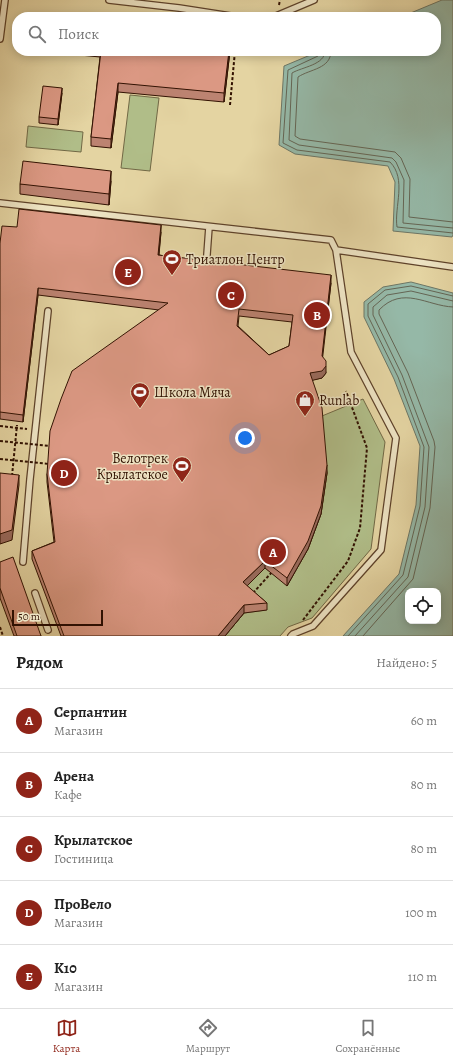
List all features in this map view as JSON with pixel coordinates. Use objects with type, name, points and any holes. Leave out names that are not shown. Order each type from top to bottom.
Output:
[{"type":"lane","points":[[0,39],[4,0]]},
{"type":"lane","points":[[109,0],[205,12]]},
{"type":"lane","points":[[286,12],[314,0]]},
{"type":"lane","points":[[0,203],[331,240],[336,250],[351,352],[396,438],[381,550],[313,626],[292,635]]},
{"type":"lane","points":[[206,268],[210,227]]},
{"type":"lane","points":[[336,250],[453,267]]},
{"type":"lane","points":[[23,562],[30,479],[48,311]]},
{"type":"lane","points":[[35,593],[48,630]]},
{"type":"path","points":[[230,105],[235,56]]},
{"type":"path","points":[[292,635],[348,561],[360,528],[367,448],[346,391]]},
{"type":"path","points":[[0,426],[35,430]]},
{"type":"path","points":[[17,426],[11,476],[30,479]]},
{"type":"path","points":[[0,441],[53,447]]},
{"type":"path","points":[[0,459],[52,465]]},
{"type":"path","points":[[251,596],[276,567]]},
{"type":"path","points":[[0,627],[3,636]]},
{"type":"green space","points":[[130,95],[159,98],[150,171],[121,168]]},
{"type":"green space","points":[[28,126],[83,132],[81,152],[26,147]]},
{"type":"green space","points":[[363,399],[385,442],[371,549],[312,618],[288,627],[280,636],[225,636],[244,613],[266,610],[243,590],[265,568],[287,585],[308,549],[321,514],[327,473],[322,416]]},
{"type":"water","points":[[442,0],[453,0],[452,237],[393,231],[395,182],[388,166],[295,154],[279,145],[284,66],[308,56],[441,56],[441,12],[413,12]]},
{"type":"water","points":[[411,282],[453,293],[453,636],[343,636],[399,574],[416,505],[420,446],[394,379],[364,317],[364,302],[383,287]]},
{"type":"building","points":[[100,56],[228,56],[224,93],[118,83],[111,139],[91,137]]},
{"type":"building","points":[[43,86],[62,88],[58,119],[39,117]]},
{"type":"building","points":[[23,161],[111,171],[109,194],[20,184]]},
{"type":"building","points":[[19,209],[161,225],[158,255],[202,260],[202,263],[205,265],[210,261],[331,275],[322,356],[326,361],[326,366],[322,371],[310,373],[322,408],[327,465],[321,506],[308,541],[287,578],[265,561],[243,582],[267,603],[244,605],[218,636],[64,636],[32,551],[55,542],[47,474],[50,431],[72,371],[168,303],[38,288],[23,415],[0,412],[0,243],[2,226],[17,227]],"holes":[[[239,309],[293,315],[289,346],[269,355],[237,326]]]},
{"type":"building","points":[[0,473],[19,475],[12,530],[0,534]]},
{"type":"building","points":[[13,557],[41,636],[17,636],[0,588],[0,562]]},
{"type":"place","name":"K10","points":[[128,272]]},
{"type":"place","name":"Триатлон Центр","points":[[172,276]]},
{"type":"place","name":"Крылатское","points":[[231,295]]},
{"type":"place","name":"Арена","points":[[317,315]]},
{"type":"place","name":"Школа Мяча","points":[[140,409]]},
{"type":"place","name":"Runlab","points":[[305,417]]},
{"type":"place","name":"ПроВело","points":[[64,473]]},
{"type":"place","name":"Велотрек Крылатское","points":[[182,483]]},
{"type":"place","name":"Серпантин","points":[[273,552]]}]
